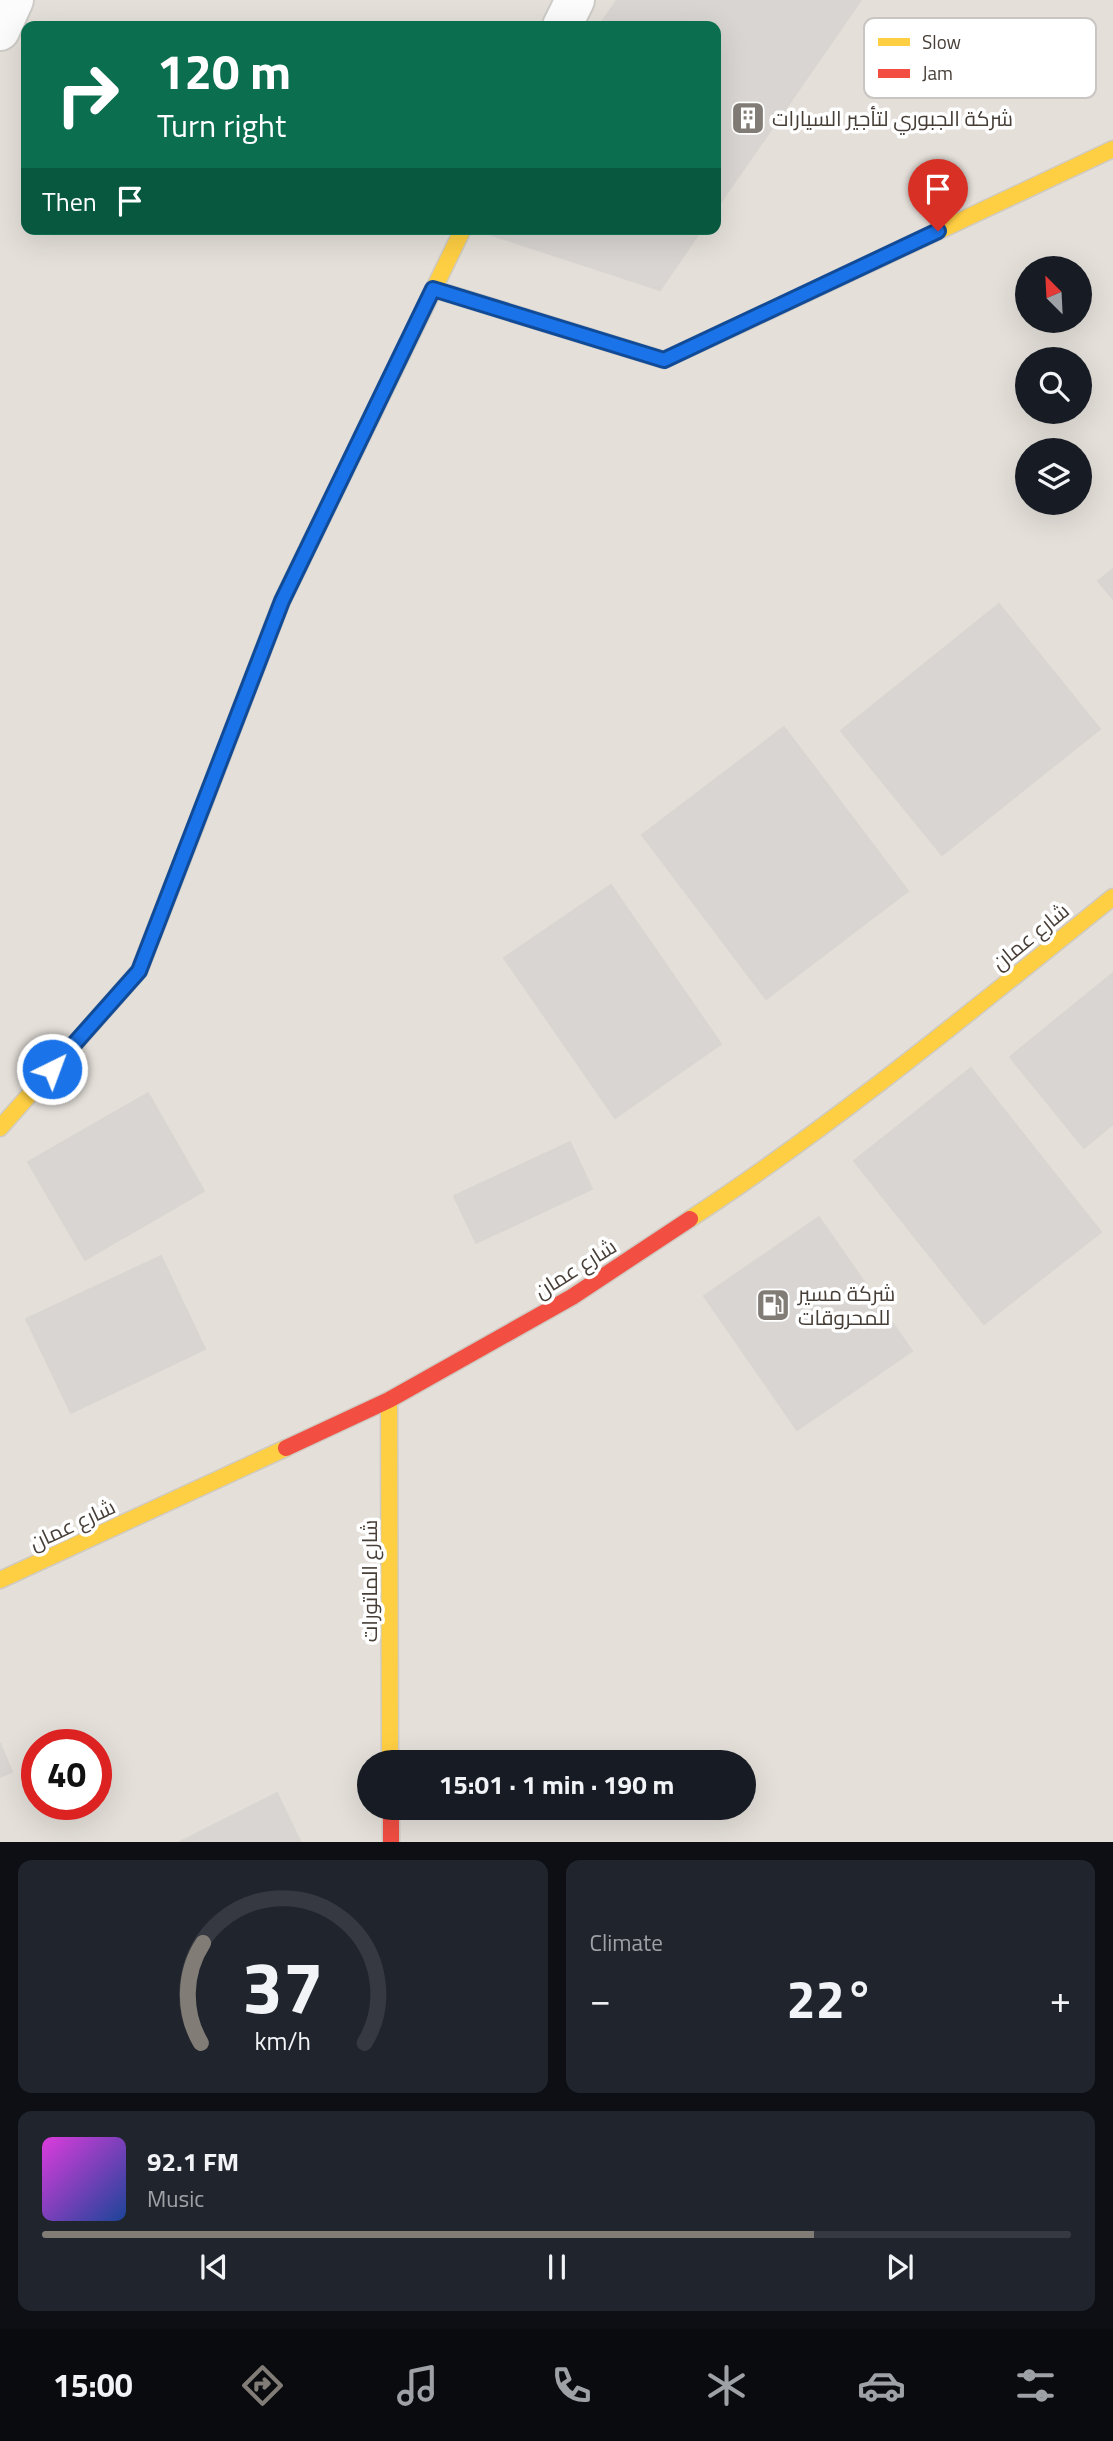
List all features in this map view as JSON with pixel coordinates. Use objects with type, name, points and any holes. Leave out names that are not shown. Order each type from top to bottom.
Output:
[{"type":"street","points":[[0,31],[14,0]]},
{"type":"street","points":[[564,21],[575,0]]},
{"type":"street","points":[[433,289],[664,360],[1113,149]]},
{"type":"street","points":[[0,1128],[139,971],[282,601],[460,235]]},
{"type":"street","name":"شارع عمان","points":[[0,1580],[389,1400],[572,1297],[747,1182],[915,1056],[1113,897]]},
{"type":"street","name":"شارع الماتورات","points":[[389,1400],[390,1750]]},
{"type":"street","points":[[391,1820],[391,1842]]},
{"type":"shaded area","points":[[0,0],[1113,0],[1113,1842],[0,1842]]},
{"type":"building","name":"شركة الجبوري لتأجير السيارات","points":[[617,0],[861,0],[721,202],[721,21],[602,21]]},
{"type":"building","points":[[491,235],[698,235],[660,290]]},
{"type":"building","points":[[1113,569],[1113,599],[1098,581]]},
{"type":"building","points":[[999,604],[1100,729],[942,855],[841,731]]},
{"type":"building","points":[[784,727],[908,891],[766,999],[642,835]]},
{"type":"building","points":[[611,885],[721,1044],[615,1118],[504,958]]},
{"type":"building","points":[[1113,973],[1113,1124],[1084,1148],[1010,1057]]},
{"type":"building","points":[[971,1068],[1101,1232],[984,1324],[854,1161]]},
{"type":"building","points":[[148,1093],[204,1191],[85,1260],[28,1162]]},
{"type":"building","points":[[570,1142],[592,1189],[476,1243],[454,1196]]},
{"type":"building","points":[[819,1217],[912,1351],[797,1430],[704,1296]]},
{"type":"building","points":[[161,1256],[205,1349],[71,1413],[26,1319]]},
{"type":"building","points":[[0,1743],[12,1772],[0,1777]]},
{"type":"building","points":[[277,1793],[301,1842],[180,1842]]},
{"type":"traffic: slow","points":[[773,309],[1113,149]]},
{"type":"traffic: slow","points":[[314,535],[460,235]]},
{"type":"traffic: slow","points":[[0,1128],[139,971],[195,827]]},
{"type":"traffic: slow","points":[[690,1219],[852,1104],[1113,897]]},
{"type":"traffic: slow","points":[[389,1400],[390,1750]]},
{"type":"traffic: slow","points":[[0,1580],[286,1448]]},
{"type":"traffic: jam","points":[[434,289],[664,360],[773,309]]},
{"type":"traffic: jam","points":[[195,827],[282,601],[314,535]]},
{"type":"traffic: jam","points":[[286,1448],[389,1400],[572,1297],[690,1219]]},
{"type":"traffic: jam","points":[[391,1820],[391,1842]]},
{"type":"place","name":"شركة الجبوري لتأجير السيارات","points":[[748,118]]},
{"type":"place","name":"شركة مسير للمحروقات","points":[[773,1305]]},
{"type":"route","points":[[52,1069],[139,971],[282,601],[433,289],[664,360],[938,231]]}]
